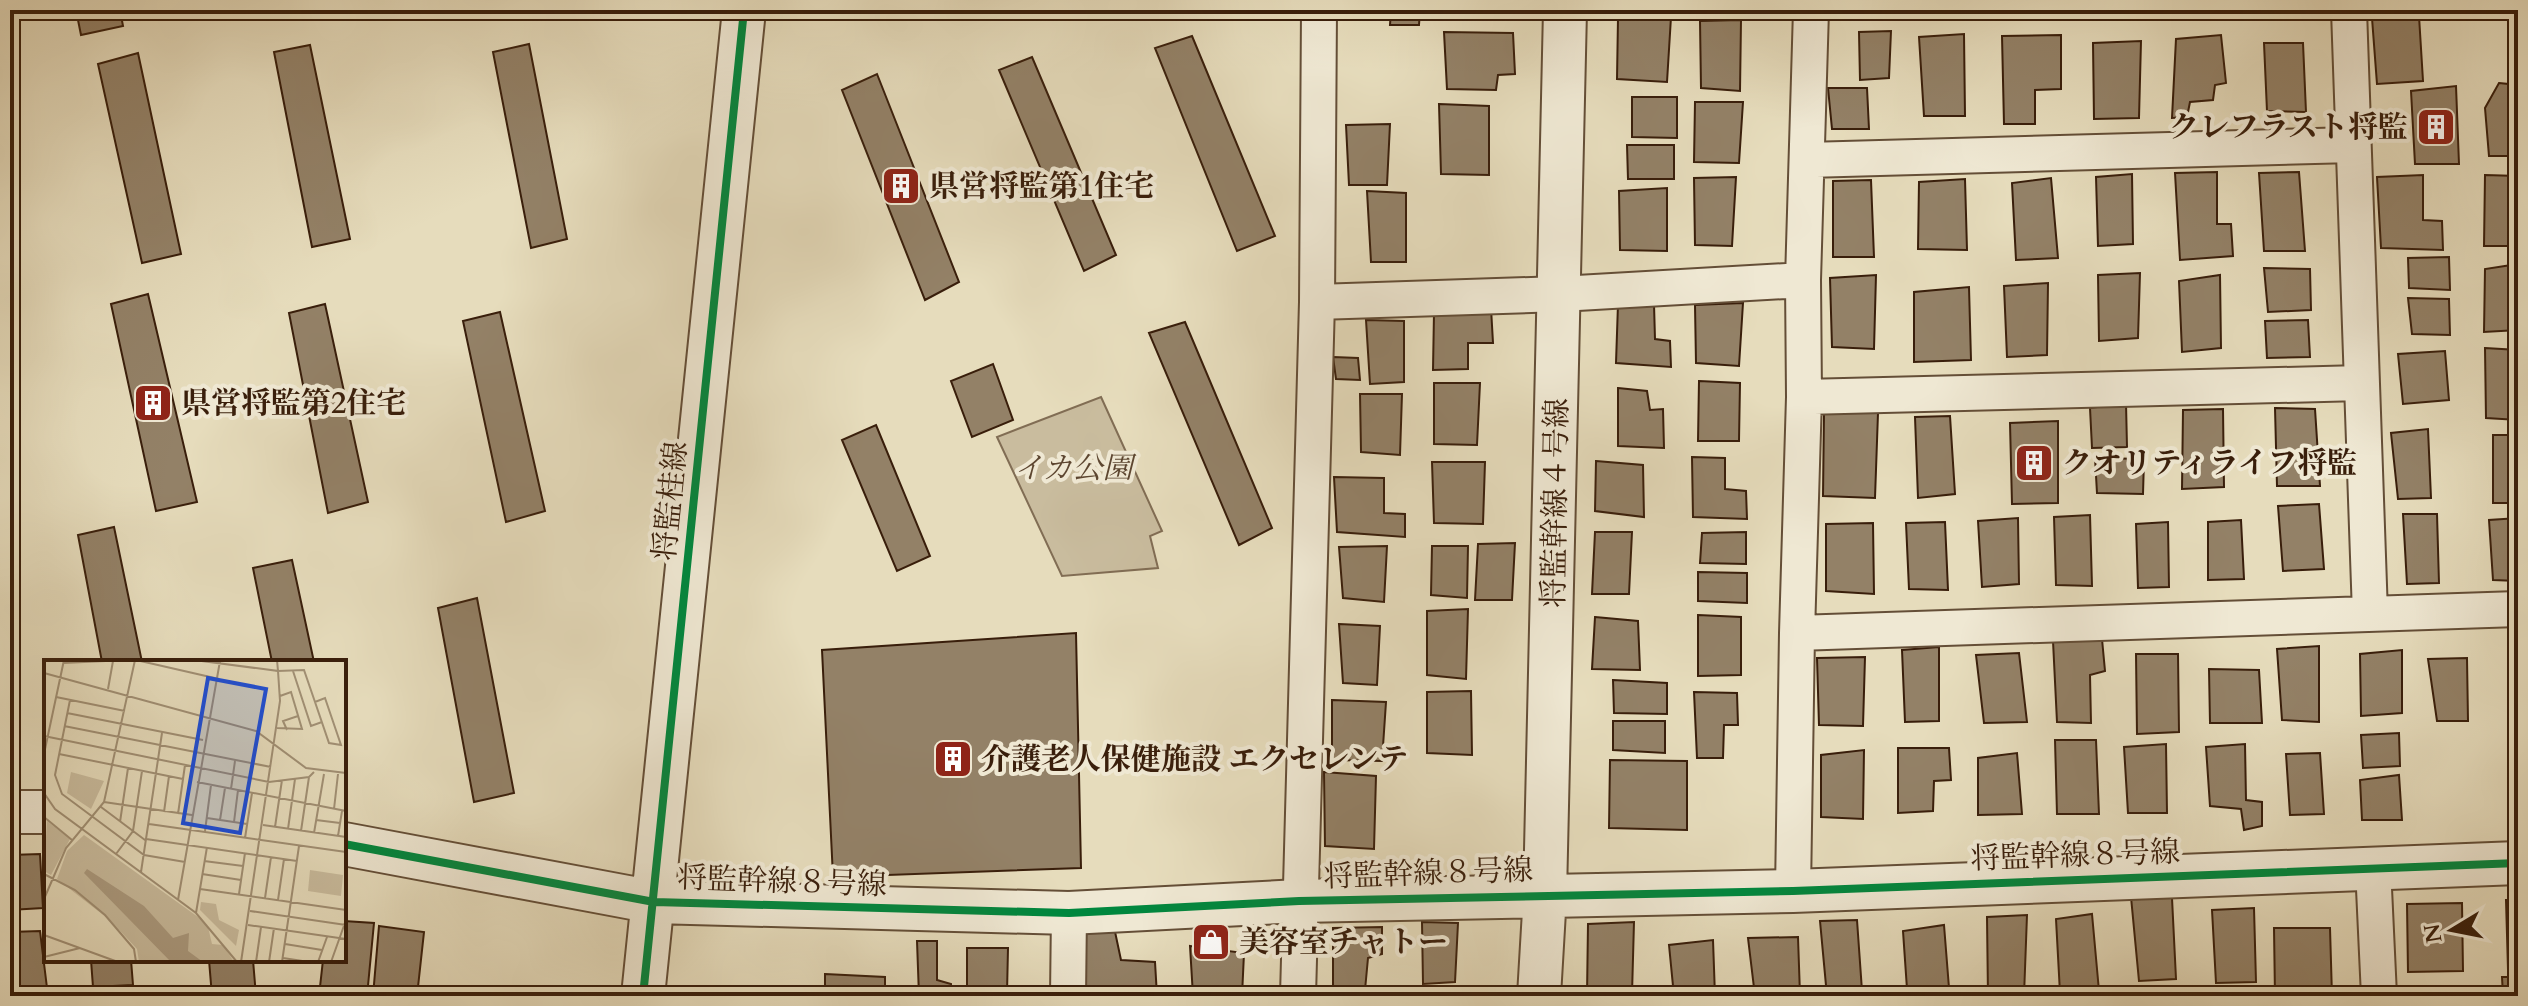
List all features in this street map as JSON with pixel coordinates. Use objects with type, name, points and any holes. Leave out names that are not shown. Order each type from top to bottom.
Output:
[{"type":"street","name":"将監桂線","points":[[643,996],[744,10]]},
{"type":"street","points":[[1298,996],[1317,302],[1319,10]]},
{"type":"street","name":"将監幹線４号線","points":[[1539,996],[1545,894],[1565,10]]},
{"type":"street","points":[[1793,891],[1804,397],[1803,280],[1811,10]]},
{"type":"street","points":[[2349,10],[2370,614]]},
{"type":"street","points":[[1807,160],[2353,145]]},
{"type":"street","points":[[1317,302],[1560,294],[1803,280]]},
{"type":"street","points":[[1804,397],[2361,383]]},
{"type":"street","points":[[1797,633],[2518,609]]},
{"type":"street","points":[[10,812],[44,812]]},
{"type":"street","name":"将監幹線８号線","points":[[346,844],[654,902],[1069,913],[1299,901],[1793,891],[2518,863]]},
{"type":"street","points":[[2373,867],[2379,996]]},
{"type":"street","points":[[1068,996],[1069,913]]},
{"type":"green space","name":"イカ公園","points":[[1101,397],[1162,531],[1150,536],[1158,568],[1062,576],[997,437]]},
{"type":"building","points":[[76,10],[120,10],[123,26],[81,35]]},
{"type":"building","points":[[1391,10],[1420,10],[1419,25],[1390,25]]},
{"type":"building","points":[[1444,10],[1483,10],[1483,19],[1445,16]]},
{"type":"building","points":[[1840,10],[1873,10],[1872,19],[1840,19]]},
{"type":"building","points":[[1921,10],[1959,10],[1959,20],[1922,19]]},
{"type":"building","points":[[2096,10],[2130,10],[2131,17],[2097,19]]},
{"type":"building","points":[[2170,10],[2211,10],[2211,15],[2171,18]]},
{"type":"building","points":[[2419,16],[2423,81],[2377,84],[2372,18]]},
{"type":"building","points":[[1671,17],[1667,82],[1617,79],[1618,18]]},
{"type":"building","points":[[1741,20],[1740,91],[1701,88],[1700,21]]},
{"type":"building","points":[[1891,31],[1889,78],[1860,80],[1859,32]]},
{"type":"building","points":[[1444,32],[1513,33],[1515,74],[1498,75],[1496,90],[1447,89]]},
{"type":"building","points":[[1964,34],[1965,116],[1924,116],[1919,37]]},
{"type":"building","points":[[2061,35],[2061,89],[2035,90],[2035,124],[2004,124],[2002,36]]},
{"type":"building","points":[[2221,35],[2226,83],[2215,85],[2213,100],[2190,102],[2187,117],[2172,118],[2176,39]]},
{"type":"building","name":"県営将監第1住宅","points":[[1192,36],[1275,236],[1237,251],[1155,48]]},
{"type":"building","points":[[2141,41],[2139,118],[2094,119],[2093,43]]},
{"type":"building","points":[[2264,43],[2303,43],[2306,112],[2267,111]]},
{"type":"building","points":[[529,44],[567,239],[531,248],[493,52]]},
{"type":"building","points":[[310,45],[350,239],[312,247],[274,52]]},
{"type":"building","points":[[138,53],[181,254],[142,263],[98,64]]},
{"type":"building","name":"県営将監第1住宅","points":[[1032,57],[1116,255],[1084,271],[999,70]]},
{"type":"building","name":"県営将監第1住宅","points":[[877,74],[959,282],[925,300],[842,90]]},
{"type":"building","points":[[2499,83],[2518,85],[2518,156],[2489,156],[2485,108]]},
{"type":"building","name":"クレフラスト将監","points":[[2456,86],[2459,164],[2415,164],[2411,91]]},
{"type":"building","points":[[1828,88],[1867,88],[1869,129],[1832,129]]},
{"type":"building","points":[[1632,97],[1677,97],[1677,138],[1632,137]]},
{"type":"building","points":[[1695,102],[1743,102],[1739,163],[1694,162]]},
{"type":"building","points":[[1439,104],[1489,106],[1489,175],[1441,174]]},
{"type":"building","points":[[1390,124],[1387,185],[1349,185],[1346,125]]},
{"type":"building","points":[[1627,145],[1674,145],[1674,179],[1628,179]]},
{"type":"building","points":[[2217,172],[2217,224],[2231,224],[2233,256],[2180,260],[2175,173]]},
{"type":"building","points":[[2299,172],[2305,251],[2264,251],[2259,173]]},
{"type":"building","points":[[2132,174],[2133,244],[2098,246],[2096,177]]},
{"type":"building","points":[[2423,175],[2423,220],[2442,221],[2443,250],[2381,248],[2377,177]]},
{"type":"building","points":[[2485,175],[2518,176],[2518,246],[2484,246]]},
{"type":"building","points":[[1736,177],[1732,246],[1695,245],[1694,178]]},
{"type":"building","points":[[2051,178],[2058,258],[2016,260],[2012,183]]},
{"type":"building","points":[[1965,179],[1967,250],[1918,249],[1919,182]]},
{"type":"building","points":[[1871,180],[1874,257],[1833,257],[1833,181]]},
{"type":"building","points":[[1667,188],[1667,251],[1620,250],[1619,191]]},
{"type":"building","points":[[1367,191],[1406,193],[1406,262],[1371,262]]},
{"type":"building","points":[[2449,257],[2450,290],[2409,288],[2408,258]]},
{"type":"building","points":[[2518,264],[2518,330],[2484,332],[2485,269]]},
{"type":"building","points":[[2264,268],[2310,269],[2311,310],[2268,312]]},
{"type":"building","points":[[2140,273],[2138,338],[2099,341],[2098,275]]},
{"type":"building","points":[[1876,275],[1874,349],[1832,347],[1830,278]]},
{"type":"building","points":[[2220,275],[2221,348],[2182,352],[2179,281]]},
{"type":"building","points":[[2048,283],[2047,355],[2007,357],[2004,286]]},
{"type":"building","points":[[1969,287],[1971,360],[1914,362],[1914,292]]},
{"type":"building","name":"県営将監第2住宅","points":[[148,294],[197,502],[156,511],[111,304]]},
{"type":"building","points":[[2408,298],[2449,299],[2450,335],[2412,334]]},
{"type":"building","points":[[1743,303],[1739,366],[1696,363],[1695,305]]},
{"type":"building","name":"県営将監第2住宅","points":[[325,304],[368,502],[328,513],[289,313]]},
{"type":"building","points":[[1618,304],[1654,304],[1655,339],[1670,341],[1671,367],[1616,363]]},
{"type":"building","points":[[1491,308],[1493,343],[1468,343],[1468,369],[1433,370],[1434,313]]},
{"type":"building","name":"県営将監第2住宅","points":[[500,312],[545,511],[506,522],[463,321]]},
{"type":"building","points":[[1366,320],[1404,321],[1404,382],[1370,384]]},
{"type":"building","points":[[2308,320],[2310,357],[2267,358],[2265,321]]},
{"type":"building","points":[[1185,322],[1272,528],[1239,545],[1149,333]]},
{"type":"building","points":[[2485,348],[2518,350],[2518,420],[2486,418]]},
{"type":"building","points":[[2445,351],[2449,400],[2403,404],[2398,354]]},
{"type":"building","points":[[1333,357],[1358,358],[1360,380],[1336,379]]},
{"type":"building","points":[[993,364],[1013,420],[972,437],[951,381]]},
{"type":"building","points":[[1699,381],[1740,383],[1739,441],[1698,441]]},
{"type":"building","points":[[1434,383],[1480,383],[1477,445],[1434,444]]},
{"type":"building","points":[[1618,388],[1647,391],[1650,410],[1663,409],[1664,448],[1618,446]]},
{"type":"building","points":[[1360,394],[1402,394],[1400,455],[1361,452]]},
{"type":"building","points":[[2126,403],[2127,447],[2092,448],[2090,408]]},
{"type":"building","points":[[2275,408],[2315,409],[2320,486],[2277,486]]},
{"type":"building","points":[[2223,409],[2224,487],[2182,489],[2183,410]]},
{"type":"building","points":[[1824,411],[1878,413],[1875,498],[1823,496]]},
{"type":"building","points":[[1950,416],[1955,494],[1918,498],[1915,417]]},
{"type":"building","name":"クオリティライフ将監","points":[[2058,421],[2058,503],[2012,504],[2010,423]]},
{"type":"building","points":[[876,425],[930,556],[897,571],[842,440]]},
{"type":"building","points":[[2428,429],[2431,498],[2398,499],[2391,433]]},
{"type":"building","points":[[2493,435],[2518,435],[2518,503],[2493,503]]},
{"type":"building","points":[[1692,457],[1725,458],[1725,489],[1746,491],[1747,519],[1693,517]]},
{"type":"building","points":[[2095,458],[2144,459],[2143,494],[2097,493]]},
{"type":"building","points":[[1596,461],[1643,465],[1644,517],[1595,511]]},
{"type":"building","points":[[1432,462],[1485,462],[1483,524],[1434,523]]},
{"type":"building","points":[[1334,477],[1384,478],[1384,513],[1405,514],[1405,537],[1337,532]]},
{"type":"building","points":[[2319,504],[2324,569],[2283,571],[2278,506]]},
{"type":"building","points":[[2403,514],[2437,514],[2439,583],[2407,584]]},
{"type":"building","points":[[2090,515],[2092,586],[2056,585],[2054,517]]},
{"type":"building","points":[[2018,518],[2019,584],[1982,587],[1978,521]]},
{"type":"building","points":[[2518,518],[2518,581],[2493,580],[2489,520]]},
{"type":"building","points":[[2241,520],[2244,579],[2208,580],[2208,522]]},
{"type":"building","points":[[1945,522],[1948,590],[1909,589],[1906,523]]},
{"type":"building","points":[[2168,522],[2169,587],[2138,588],[2136,524]]},
{"type":"building","points":[[1873,523],[1874,594],[1826,591],[1826,524]]},
{"type":"building","points":[[114,527],[142,660],[102,660],[78,535]]},
{"type":"building","points":[[1595,532],[1632,532],[1629,594],[1592,594]]},
{"type":"building","points":[[1746,532],[1746,564],[1700,563],[1702,533]]},
{"type":"building","points":[[1515,543],[1512,600],[1475,600],[1478,544]]},
{"type":"building","points":[[1387,546],[1384,602],[1343,598],[1339,547]]},
{"type":"building","points":[[1432,546],[1468,546],[1467,598],[1431,595]]},
{"type":"building","points":[[292,560],[314,660],[272,660],[253,568]]},
{"type":"building","points":[[1698,572],[1747,573],[1747,603],[1698,601]]},
{"type":"building","points":[[477,598],[514,793],[474,802],[438,608]]},
{"type":"building","points":[[1468,609],[1466,679],[1427,675],[1427,611]]},
{"type":"building","points":[[1698,615],[1741,617],[1741,675],[1698,676]]},
{"type":"building","points":[[1595,617],[1638,621],[1640,670],[1592,669]]},
{"type":"building","points":[[1339,624],[1380,626],[1377,685],[1343,683]]},
{"type":"building","name":"介護老人保健施設 エクセレンテ","points":[[1076,633],[1081,868],[833,877],[822,650]]},
{"type":"building","points":[[2102,639],[2105,671],[2090,675],[2091,723],[2057,722],[2053,641]]},
{"type":"building","points":[[2509,643],[2518,643],[2518,706],[2512,706]]},
{"type":"building","points":[[2319,646],[2319,722],[2282,720],[2277,649]]},
{"type":"building","points":[[1939,647],[1939,721],[1905,722],[1902,650]]},
{"type":"building","points":[[2402,650],[2402,713],[2361,716],[2360,654]]},
{"type":"building","points":[[2019,653],[2027,722],[1984,723],[1976,655]]},
{"type":"building","points":[[2136,654],[2178,654],[2179,732],[2137,734]]},
{"type":"building","points":[[1865,657],[1863,726],[1819,725],[1817,658]]},
{"type":"building","points":[[2467,658],[2468,721],[2437,721],[2428,659]]},
{"type":"building","points":[[2209,669],[2259,670],[2262,723],[2210,723]]},
{"type":"building","points":[[1613,680],[1667,683],[1667,714],[1614,713]]},
{"type":"building","points":[[1471,691],[1472,755],[1427,753],[1427,692]]},
{"type":"building","points":[[1694,692],[1737,693],[1738,725],[1724,725],[1723,758],[1697,758]]},
{"type":"building","points":[[1332,700],[1386,702],[1382,761],[1332,760]]},
{"type":"building","points":[[1613,721],[1665,721],[1665,753],[1613,750]]},
{"type":"building","points":[[2513,727],[2518,727],[2518,798]]},
{"type":"building","points":[[2399,733],[2400,766],[2363,768],[2361,735]]},
{"type":"building","points":[[2055,740],[2096,740],[2099,814],[2057,814]]},
{"type":"building","points":[[2166,744],[2167,813],[2128,813],[2124,747]]},
{"type":"building","points":[[2245,744],[2246,800],[2262,802],[2262,826],[2244,830],[2241,809],[2210,806],[2206,747]]},
{"type":"building","points":[[1898,748],[1949,748],[1951,780],[1934,781],[1933,811],[1898,813]]},
{"type":"building","points":[[1864,750],[1863,819],[1821,817],[1821,755]]},
{"type":"building","points":[[2017,753],[2022,814],[1978,815],[1978,758]]},
{"type":"building","points":[[2320,753],[2324,814],[2290,815],[2286,754]]},
{"type":"building","points":[[1610,760],[1687,761],[1687,830],[1609,828]]},
{"type":"building","points":[[1324,772],[1376,776],[1374,849],[1325,846]]},
{"type":"building","points":[[2399,775],[2402,820],[2362,820],[2360,780]]},
{"type":"building","points":[[40,854],[43,908],[10,910],[10,855]]},
{"type":"building","points":[[2131,897],[2172,898],[2176,979],[2139,981]]},
{"type":"building","points":[[2506,900],[2518,900],[2518,969],[2508,969]]},
{"type":"building","points":[[2462,903],[2463,971],[2408,972],[2407,904]]},
{"type":"building","points":[[2254,908],[2256,982],[2216,983],[2212,910]]},
{"type":"building","points":[[2092,914],[2099,991],[2060,993],[2056,919]]},
{"type":"building","points":[[2027,915],[2024,996],[1988,996],[1987,917]]},
{"type":"building","points":[[1857,920],[1862,991],[1827,996],[1820,921]]},
{"type":"building","points":[[346,921],[374,923],[367,996],[319,996],[323,962],[346,962]]},
{"type":"building","points":[[1422,922],[1458,923],[1455,982],[1423,984]]},
{"type":"building","points":[[1634,922],[1632,994],[1587,995],[1588,924]]},
{"type":"building","points":[[1944,925],[1949,988],[1907,989],[1903,931]]},
{"type":"building","points":[[379,926],[424,932],[417,996],[373,996]]},
{"type":"building","points":[[1114,927],[1121,960],[1155,962],[1157,996],[1084,996],[1082,931]]},
{"type":"building","points":[[1382,927],[1382,954],[1368,958],[1365,990],[1333,988],[1333,928]]},
{"type":"building","points":[[2274,928],[2330,928],[2332,996],[2275,996]]},
{"type":"building","points":[[40,931],[48,996],[10,996],[10,932]]},
{"type":"building","points":[[1798,937],[1800,995],[1755,996],[1748,938]]},
{"type":"building","points":[[1713,940],[1715,996],[1674,996],[1669,945]]},
{"type":"building","points":[[917,941],[937,941],[937,980],[951,984],[951,996],[919,996]]},
{"type":"building","points":[[1190,946],[1244,953],[1242,996],[1193,996]]},
{"type":"building","points":[[967,948],[1008,948],[1007,993],[967,993]]},
{"type":"building","points":[[91,962],[131,962],[133,985],[93,987]]},
{"type":"building","points":[[209,962],[253,962],[256,996],[212,996]]},
{"type":"building","points":[[825,974],[885,977],[885,996],[825,996]]},
{"type":"building","points":[[2502,977],[2518,977],[2518,996],[2503,996]]},
{"type":"building","points":[[2470,989],[2470,996],[2414,996],[2414,990]]},
{"type":"cycle path","points":[[643,996],[744,10]]},
{"type":"cycle path","points":[[346,844],[654,902],[1069,913],[1299,901],[1793,891],[2518,863]]},
{"type":"place","name":"クレフラスト将監","points":[[2436,127]]},
{"type":"place","name":"県営将監第1住宅","points":[[901,186]]},
{"type":"place","name":"県営将監第2住宅","points":[[153,403]]},
{"type":"place","name":"クオリティライフ将監","points":[[2034,463]]},
{"type":"place","name":"介護老人保健施設 エクセレンテ","points":[[953,759]]},
{"type":"place","name":"美容室チャトー","points":[[1211,942]]}]
